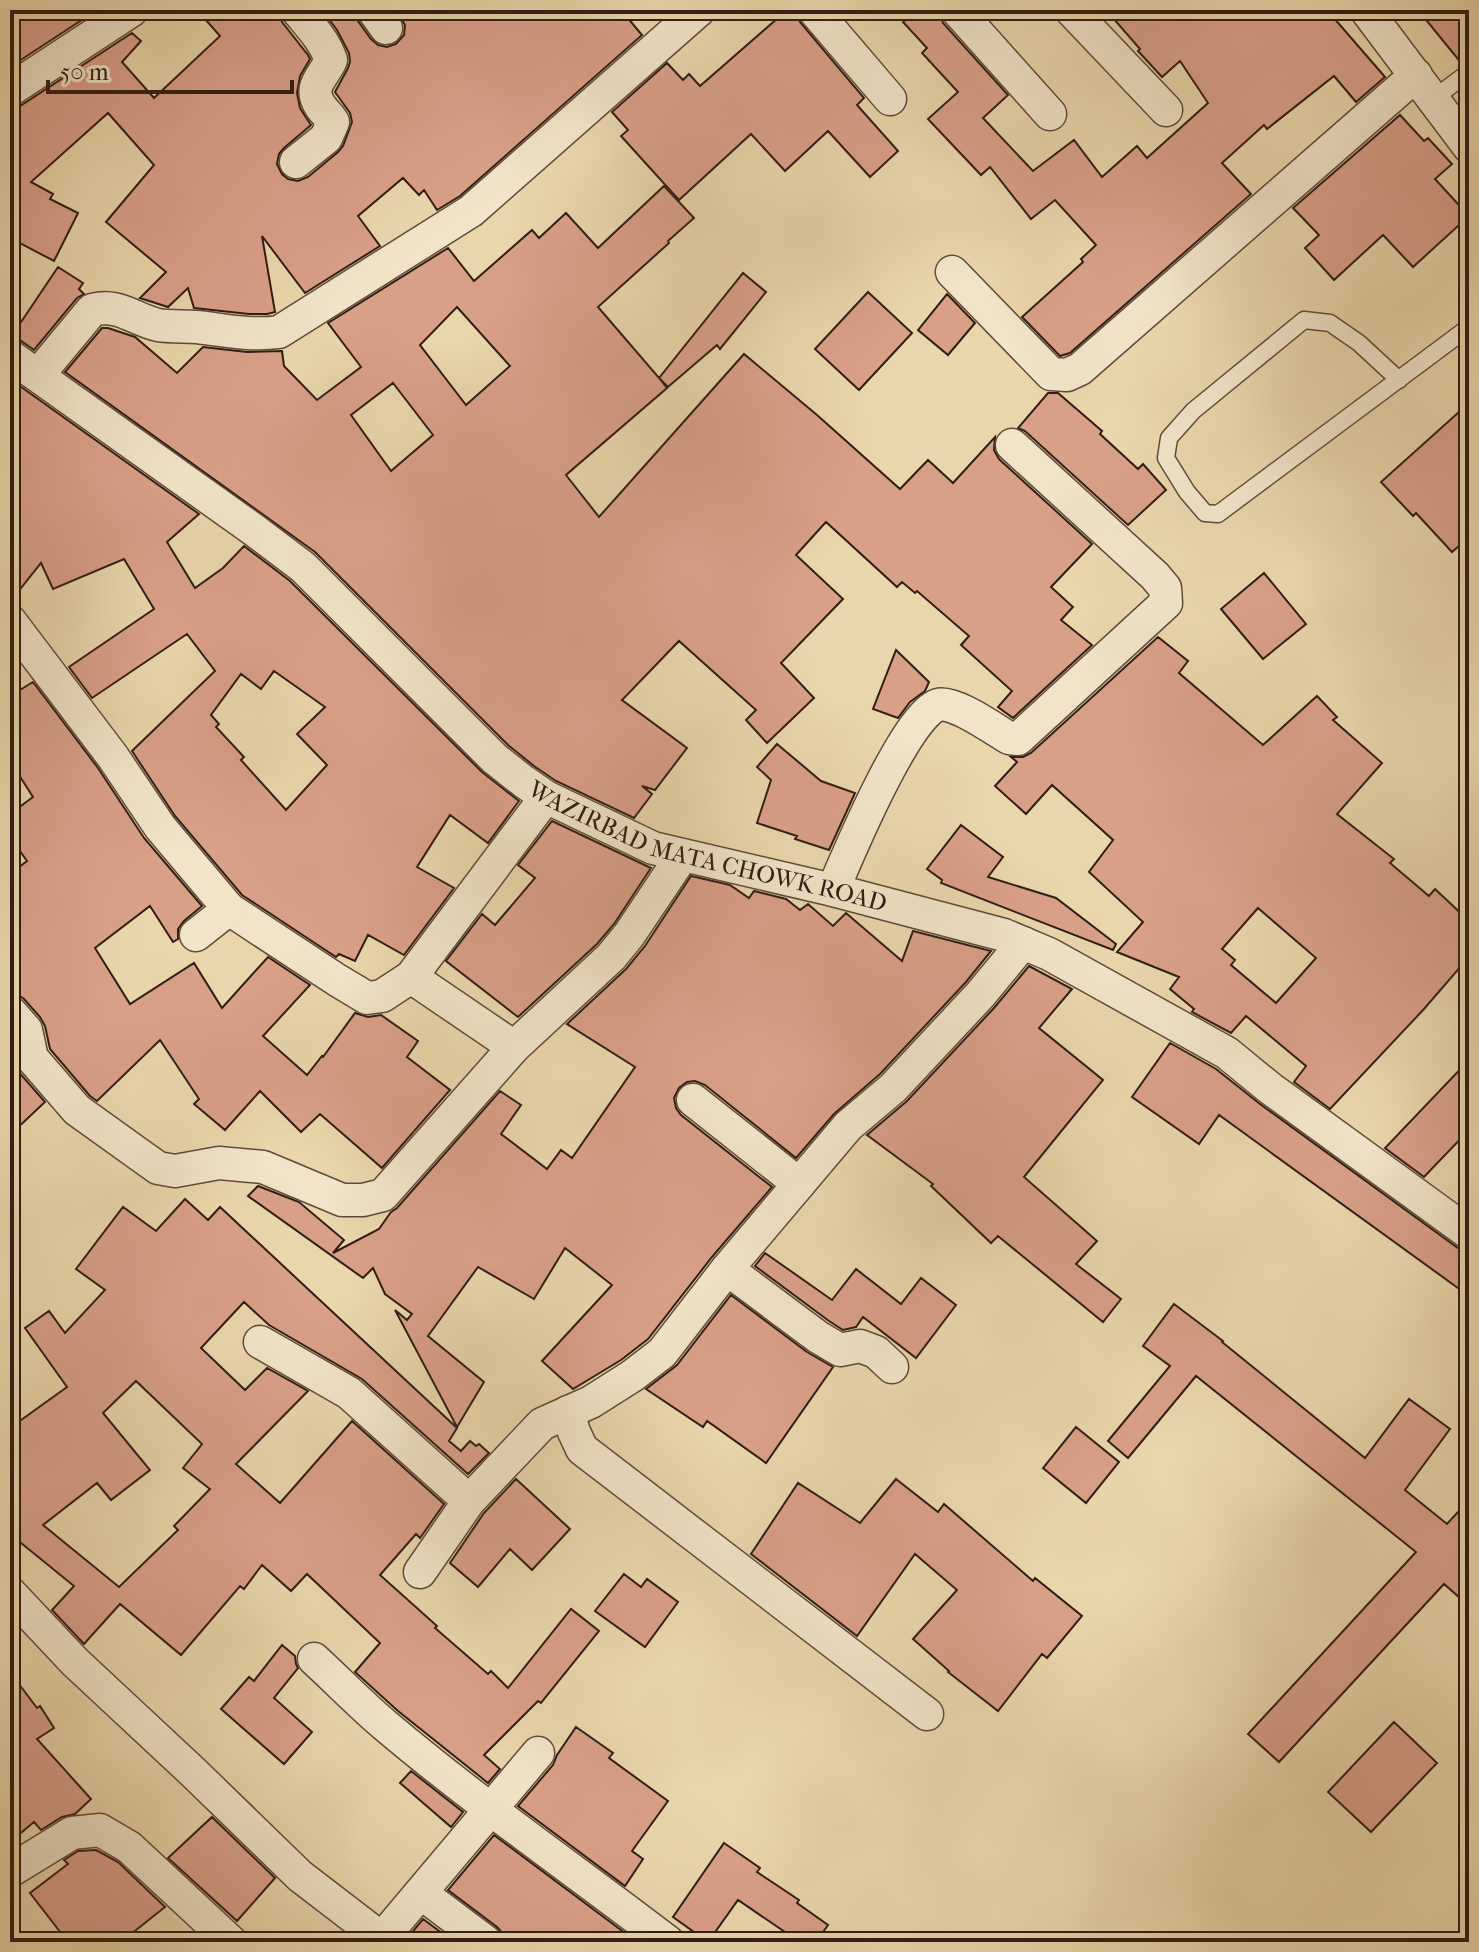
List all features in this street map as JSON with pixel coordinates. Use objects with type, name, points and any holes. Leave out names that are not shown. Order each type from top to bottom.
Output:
[{"type":"street","points":[[10,90],[132,10]]},
{"type":"street","points":[[296,162],[326,138],[333,122],[315,93],[318,80],[331,60],[319,36],[297,10]]},
{"type":"street","points":[[38,375],[92,310],[103,307],[116,308],[159,325],[259,335],[279,332],[471,211],[699,10]]},
{"type":"street","points":[[814,10],[890,99]]},
{"type":"street","points":[[957,10],[1050,114]]},
{"type":"street","points":[[1071,10],[1166,110]]},
{"type":"street","points":[[1366,10],[1469,147]]},
{"type":"street","points":[[952,272],[1051,374],[1067,375],[1080,369],[1425,87]]},
{"type":"street","name":"WAZIRBAD MATA CHOWK ROAD","points":[[10,356],[303,567],[495,759],[546,797],[653,848],[833,890],[1004,935],[1049,954],[1227,1053],[1271,1089],[1469,1233]]},
{"type":"street","points":[[833,890],[878,789],[925,714],[938,705],[952,705],[1009,738],[1018,739],[1166,603],[1165,588],[1155,576],[1012,445]]},
{"type":"street","points":[[10,621],[113,757],[160,827],[229,909],[367,998],[382,996],[411,977],[546,797]]},
{"type":"street","points":[[10,1012],[26,1030],[32,1058],[77,1110],[158,1168],[175,1171],[219,1163],[263,1167],[342,1200],[363,1200],[383,1195],[514,1047],[611,957],[682,856]]},
{"type":"street","points":[[196,935],[229,909]]},
{"type":"street","points":[[420,1572],[469,1501],[542,1424],[605,1393],[662,1353],[727,1269],[848,1126],[893,1088],[980,995],[1023,943]]},
{"type":"street","points":[[411,977],[514,1047]]},
{"type":"street","points":[[693,1100],[799,1184]]},
{"type":"street","points":[[727,1269],[840,1350],[860,1346],[876,1352],[892,1367]]},
{"type":"street","points":[[260,1342],[349,1393],[469,1501]]},
{"type":"street","points":[[568,1412],[582,1449],[927,1714]]},
{"type":"street","points":[[10,1593],[75,1662],[300,1876],[381,1940],[538,1753]]},
{"type":"street","points":[[314,1659],[384,1725],[668,1942]]},
{"type":"street","points":[[10,1871],[72,1833],[100,1830],[129,1847],[231,1942]]},
{"type":"street","points":[[421,1893],[486,1942]]},
{"type":"lane","points":[[1425,87],[1469,72]]},
{"type":"lane","points":[[1399,380],[1359,343],[1330,323],[1304,320],[1193,411],[1169,438],[1166,458],[1187,492],[1205,513],[1218,514],[1399,380],[1469,327]]},
{"type":"building","points":[[10,10],[97,10],[10,67]]},
{"type":"building","points":[[197,10],[278,10],[282,22],[308,55],[310,59],[300,76],[297,93],[300,108],[311,125],[284,148],[277,164],[288,179],[298,181],[308,177],[338,152],[352,122],[350,113],[335,92],[348,68],[349,53],[322,10],[354,10],[371,39],[387,47],[396,44],[404,35],[405,25],[396,10],[621,10],[642,35],[460,196],[437,210],[424,190],[419,195],[403,178],[358,216],[380,246],[305,293],[262,236],[275,312],[249,314],[194,308],[188,288],[168,307],[140,298],[166,272],[106,222],[154,165],[108,113],[31,182],[53,194],[50,199],[78,213],[54,261],[10,238],[10,109],[20,106],[132,33],[141,41],[122,62],[154,98],[220,36]]},
{"type":"building","points":[[787,10],[795,10],[800,22],[864,98],[857,105],[898,151],[870,177],[828,131],[785,171],[751,134],[679,200],[621,136],[628,130],[612,112],[667,63],[683,80],[689,74],[700,86]]},
{"type":"building","points":[[916,10],[939,10],[943,23],[1008,95],[983,118],[1033,171],[1074,140],[1102,177],[1137,146],[1147,158],[1208,103],[1180,61],[1162,77],[1106,10],[1327,10],[1385,77],[1356,102],[1334,76],[1267,129],[1264,125],[1222,163],[1251,194],[1070,353],[1060,356],[1022,317],[1083,262],[1081,259],[1096,245],[1055,200],[1031,219],[990,167],[981,175],[928,119],[958,92],[922,53],[927,48],[903,22]]},
{"type":"building","points":[[1418,10],[1469,10],[1469,61],[1462,64]]},
{"type":"building","points":[[1400,115],[1424,141],[1428,138],[1452,164],[1435,179],[1469,216],[1413,267],[1383,235],[1334,280],[1305,248],[1319,235],[1293,208]]},
{"type":"building","points":[[664,186],[694,218],[598,307],[667,388],[566,475],[599,517],[744,354],[900,489],[928,460],[953,483],[995,437],[994,450],[999,459],[1092,544],[1051,587],[1073,607],[1061,620],[1092,645],[1013,718],[998,707],[1012,691],[961,645],[969,636],[917,591],[915,593],[902,582],[897,587],[826,522],[796,555],[843,599],[781,663],[814,698],[767,743],[746,720],[756,710],[679,641],[622,700],[687,748],[655,790],[642,786],[652,794],[634,818],[556,781],[534,766],[508,745],[315,552],[65,372],[102,328],[108,328],[135,337],[177,373],[203,347],[247,352],[282,351],[284,366],[317,400],[361,367],[328,323],[448,248],[474,281],[532,230],[539,238],[566,213],[598,248]],"holes":[[[457,307],[510,366],[466,405],[420,345]],[[393,383],[433,435],[391,471],[351,415]]]},
{"type":"building","points":[[58,267],[83,283],[79,289],[84,294],[77,298],[34,350],[11,337]]},
{"type":"building","points":[[743,273],[766,292],[720,349],[717,345],[668,387],[659,378]]},
{"type":"building","points":[[868,292],[912,333],[859,390],[815,349]]},
{"type":"building","points":[[947,294],[975,323],[948,355],[918,330]]},
{"type":"building","points":[[10,379],[199,514],[167,542],[195,588],[223,568],[244,546],[290,581],[482,772],[519,801],[488,843],[450,815],[417,867],[454,888],[404,955],[368,935],[355,961],[339,954],[336,957],[242,895],[175,816],[132,751],[215,671],[187,634],[92,698],[69,667],[154,609],[124,559],[53,589],[41,563],[10,602]],"holes":[[[274,671],[325,707],[297,734],[327,765],[286,810],[241,760],[244,757],[216,727],[219,724],[211,715],[241,674],[261,689]]]},
{"type":"building","points":[[1048,393],[1058,393],[1102,431],[1100,434],[1138,469],[1143,464],[1166,490],[1128,525],[1018,428]]},
{"type":"building","points":[[1469,403],[1469,537],[1452,552],[1416,513],[1413,516],[1381,482]]},
{"type":"building","points":[[1264,573],[1306,624],[1263,659],[1221,609]]},
{"type":"building","points":[[1158,637],[1188,661],[1179,673],[1263,745],[1317,696],[1337,717],[1333,720],[1382,763],[1337,814],[1394,859],[1390,863],[1429,896],[1435,889],[1469,921],[1469,957],[1330,1109],[1294,1082],[1306,1066],[1246,1016],[1231,1033],[1192,1012],[1194,1009],[1170,989],[1179,977],[1117,952],[1143,922],[1089,872],[1113,840],[1052,785],[1026,814],[995,786],[1017,762],[1011,757],[1031,753]],"holes":[[[1258,908],[1316,958],[1276,1003],[1231,965],[1235,960],[1222,949]]]},
{"type":"building","points":[[896,650],[929,682],[925,691],[910,702],[898,718],[873,709]]},
{"type":"building","points":[[33,682],[98,768],[144,838],[202,906],[184,921],[178,929],[178,939],[173,942],[150,906],[95,948],[130,1004],[194,963],[222,1008],[268,957],[310,985],[263,1036],[307,1075],[355,1013],[368,1017],[381,1015],[418,1041],[407,1057],[450,1090],[382,1168],[320,1114],[301,1132],[260,1091],[225,1130],[194,1104],[199,1099],[160,1040],[97,1101],[50,1049],[40,1017],[24,999],[10,994],[10,874],[27,861],[10,837],[10,814],[33,797],[10,761],[10,696]]},
{"type":"building","points":[[777,744],[821,781],[855,793],[829,850],[757,823],[771,780],[757,767]]},
{"type":"building","points":[[552,821],[651,868],[597,944],[518,1017],[446,961],[482,914],[495,925],[535,878],[518,865]]},
{"type":"building","points":[[961,825],[1003,857],[988,877],[1056,898],[1116,944],[1113,950],[941,883],[942,880],[927,869]]},
{"type":"building","points":[[691,876],[730,885],[749,898],[754,891],[786,899],[800,910],[808,904],[833,926],[846,913],[902,961],[913,931],[991,951],[880,1074],[834,1114],[796,1158],[705,1085],[695,1081],[679,1088],[674,1098],[681,1115],[772,1187],[648,1339],[621,1360],[573,1389],[542,1361],[612,1285],[565,1248],[534,1299],[478,1267],[428,1336],[484,1382],[457,1427],[395,1310],[407,1320],[412,1314],[385,1294],[373,1268],[363,1278],[248,1196],[258,1186],[299,1202],[344,1240],[333,1253],[379,1229],[500,1091],[521,1105],[501,1134],[547,1169],[561,1150],[572,1158],[635,1067],[567,1024],[626,969]]},
{"type":"building","points":[[1029,966],[1072,989],[1039,1028],[1103,1080],[1024,1177],[1097,1241],[1076,1264],[1121,1299],[1103,1322],[998,1236],[991,1243],[931,1186],[933,1184],[867,1135],[907,1101]]},
{"type":"building","points":[[1170,1043],[1216,1069],[1458,1248],[1469,1252],[1469,1296],[1219,1115],[1199,1144],[1132,1097]]},
{"type":"building","points":[[10,1046],[17,1070],[45,1102],[10,1135]]},
{"type":"building","points":[[1469,1060],[1469,1130],[1424,1177],[1385,1148]]},
{"type":"building","points":[[185,1199],[208,1220],[220,1207],[457,1428],[449,1441],[461,1451],[470,1441],[489,1453],[468,1474],[362,1379],[269,1325],[244,1302],[201,1348],[245,1390],[267,1368],[308,1391],[236,1464],[280,1503],[352,1421],[444,1504],[420,1538],[416,1534],[380,1575],[437,1626],[435,1628],[508,1688],[571,1609],[599,1631],[541,1703],[538,1701],[484,1755],[500,1769],[488,1783],[355,1672],[380,1643],[307,1574],[291,1591],[262,1565],[244,1589],[240,1586],[181,1655],[120,1604],[84,1644],[52,1610],[74,1586],[10,1534],[10,1428],[67,1387],[25,1328],[49,1311],[65,1333],[105,1290],[76,1269],[123,1207],[156,1231]],"holes":[[[136,1381],[202,1444],[183,1468],[210,1489],[174,1526],[178,1530],[119,1587],[43,1525],[97,1483],[111,1500],[150,1470],[103,1413]]]},
{"type":"building","points":[[765,1253],[832,1300],[856,1269],[901,1304],[921,1278],[956,1305],[916,1358],[863,1317],[856,1327],[843,1330],[829,1321],[755,1266]]},
{"type":"building","points":[[731,1295],[807,1352],[833,1367],[766,1463],[707,1421],[703,1427],[646,1389],[677,1365]]},
{"type":"building","points":[[1174,1304],[1365,1458],[1409,1399],[1450,1429],[1405,1490],[1447,1524],[1469,1500],[1469,1606],[1444,1584],[1279,1762],[1248,1734],[1416,1552],[1196,1376],[1128,1458],[1108,1441],[1170,1366],[1143,1346]]},
{"type":"building","points":[[1076,1427],[1119,1462],[1086,1503],[1043,1468]]},
{"type":"building","points":[[516,1479],[570,1529],[532,1570],[510,1549],[478,1587],[450,1563],[484,1513]]},
{"type":"building","points":[[896,1479],[938,1512],[944,1504],[1033,1581],[1035,1578],[1082,1616],[1047,1658],[1042,1654],[998,1711],[948,1672],[913,1639],[957,1590],[915,1554],[857,1636],[751,1554],[798,1483],[860,1523]]},
{"type":"building","points":[[624,1574],[641,1587],[647,1579],[678,1602],[645,1647],[595,1611]]},
{"type":"building","points":[[282,1645],[295,1656],[298,1668],[274,1698],[312,1732],[284,1764],[221,1709],[249,1677],[254,1681]]},
{"type":"building","points":[[10,1672],[37,1708],[40,1706],[54,1728],[37,1739],[91,1799],[75,1814],[62,1817],[41,1830],[34,1822],[10,1842]]},
{"type":"building","points":[[1394,1722],[1437,1763],[1371,1832],[1328,1792]]},
{"type":"building","points":[[576,1727],[613,1753],[609,1758],[668,1801],[632,1851],[643,1859],[625,1886],[518,1806],[553,1765]]},
{"type":"building","points":[[411,1771],[463,1812],[451,1827],[400,1783]]},
{"type":"building","points":[[212,1817],[275,1878],[237,1921],[168,1858]]},
{"type":"building","points":[[494,1835],[637,1942],[505,1942],[497,1927],[448,1890]]},
{"type":"building","points":[[724,1843],[760,1868],[757,1872],[799,1900],[797,1903],[828,1925],[816,1942],[778,1942],[785,1932],[738,1900],[708,1942],[673,1917]]},
{"type":"building","points":[[96,1850],[118,1862],[165,1907],[121,1942],[68,1942],[30,1893],[68,1864],[64,1860],[78,1851]]},
{"type":"building","points":[[423,1919],[454,1942],[404,1942]]}]
